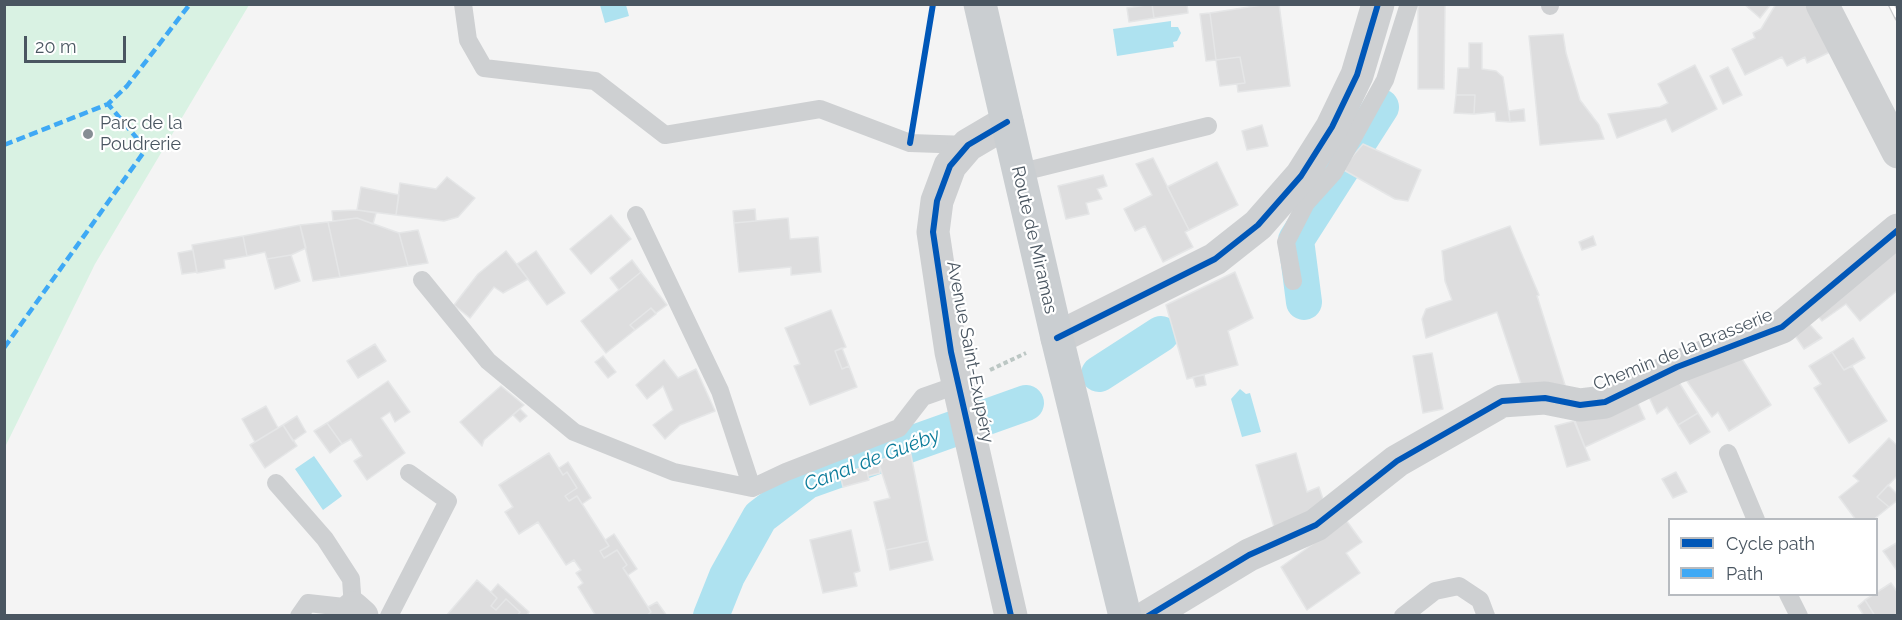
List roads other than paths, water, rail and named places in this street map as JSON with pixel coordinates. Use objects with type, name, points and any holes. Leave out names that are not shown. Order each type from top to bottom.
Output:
[{"type":"main road","name":"Route de Miramas","points":[[980,4],[1057,338],[1131,615]]},
{"type":"street","points":[[1057,338],[1215,259],[1258,225],[1301,176],[1332,127],[1357,75],[1378,4]]},
{"type":"street","points":[[1822,4],[1898,152]]},
{"type":"street","name":"Avenue Saint-Exupéry","points":[[1007,122],[968,145],[950,166],[937,201],[933,232],[951,352],[1011,615]]},
{"type":"street","name":"Chemin de la Brasserie","points":[[1131,615],[1185,606],[1249,555],[1316,525],[1397,461],[1502,400],[1545,398],[1580,405],[1605,402],[1677,368],[1782,327],[1898,230]]},
{"type":"lane","points":[[463,4],[468,40],[484,68],[596,81],[665,135],[820,109],[910,143],[968,145]]},
{"type":"lane","points":[[1293,281],[1286,242],[1306,203],[1334,172],[1384,80],[1409,4]]},
{"type":"lane","points":[[1018,173],[1208,126]]},
{"type":"lane","points":[[636,215],[720,391],[752,488]]},
{"type":"lane","points":[[422,280],[488,361],[574,432],[674,472],[752,488],[899,428],[923,397],[960,384]]},
{"type":"lane","points":[[1728,453],[1756,518]]},
{"type":"lane","points":[[389,615],[448,501],[410,473]]},
{"type":"lane","points":[[276,483],[325,539],[351,579],[357,612],[308,603],[299,615]]},
{"type":"lane","points":[[1403,615],[1435,591],[1459,586],[1480,600],[1486,615]]},
{"type":"lane","points":[[1789,596],[1799,615]]},
{"type":"water","points":[[600,5],[626,5],[629,16],[605,23]]},
{"type":"water","points":[[1171,21],[1171,27],[1178,27],[1181,33],[1177,41],[1173,42],[1174,47],[1117,56],[1113,29]]},
{"type":"water","points":[[1240,389],[1246,394],[1250,393],[1261,432],[1242,437],[1231,399]]},
{"type":"water","points":[[314,456],[342,496],[323,510],[295,469]]},
{"type":"waterway","name":"Canal de Guéby","points":[[1304,302],[1296,240],[1381,107]]},
{"type":"waterway","name":"Canal de Guéby","points":[[1099,374],[1161,334]]},
{"type":"waterway","name":"Canal de Guéby","points":[[711,616],[727,576],[760,517],[807,481],[1026,403]]},
{"type":"railway","points":[[1891,4],[1898,18]]},
{"type":"place","name":"Parc de la Poudrerie","points":[[88,134]]}]
